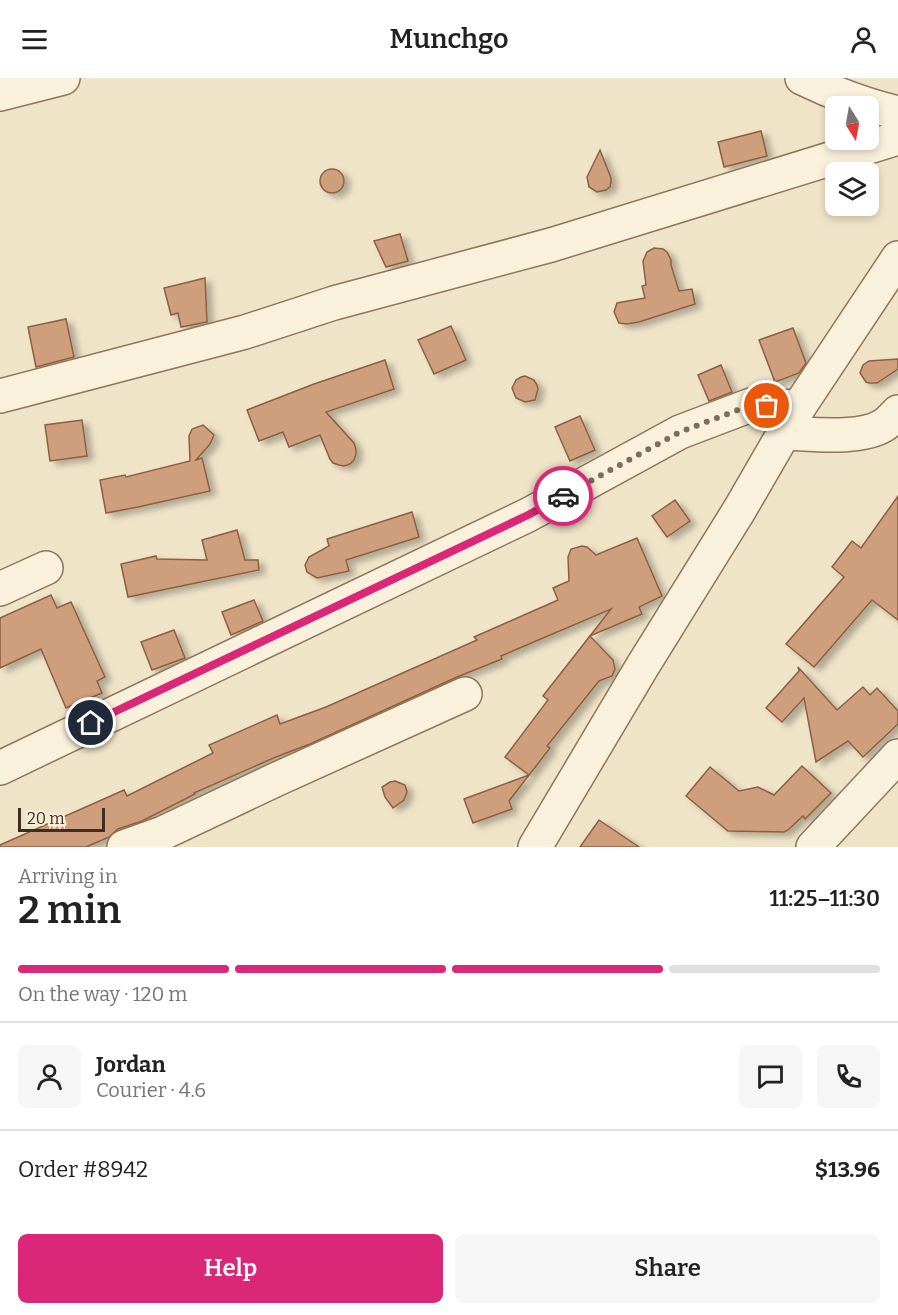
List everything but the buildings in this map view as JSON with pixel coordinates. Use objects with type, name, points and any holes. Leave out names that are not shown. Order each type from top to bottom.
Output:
[{"type":"street","points":[[0,94],[63,78]]},
{"type":"street","points":[[802,78],[835,94],[898,113]]},
{"type":"street","points":[[0,396],[245,332],[334,303],[551,245],[898,138]]},
{"type":"street","points":[[535,847],[792,420],[898,258]]},
{"type":"street","points":[[0,768],[528,515],[680,432],[751,405],[840,435],[862,433],[884,426],[898,412]]},
{"type":"street","points":[[0,589],[46,568]]},
{"type":"street","points":[[124,847],[163,833],[465,694]]},
{"type":"street","points":[[813,847],[898,756]]},
{"type":"way so far","points":[[563,496],[680,432],[751,405],[767,406]]},
{"type":"route","points":[[91,723],[528,515],[563,496]]}]
